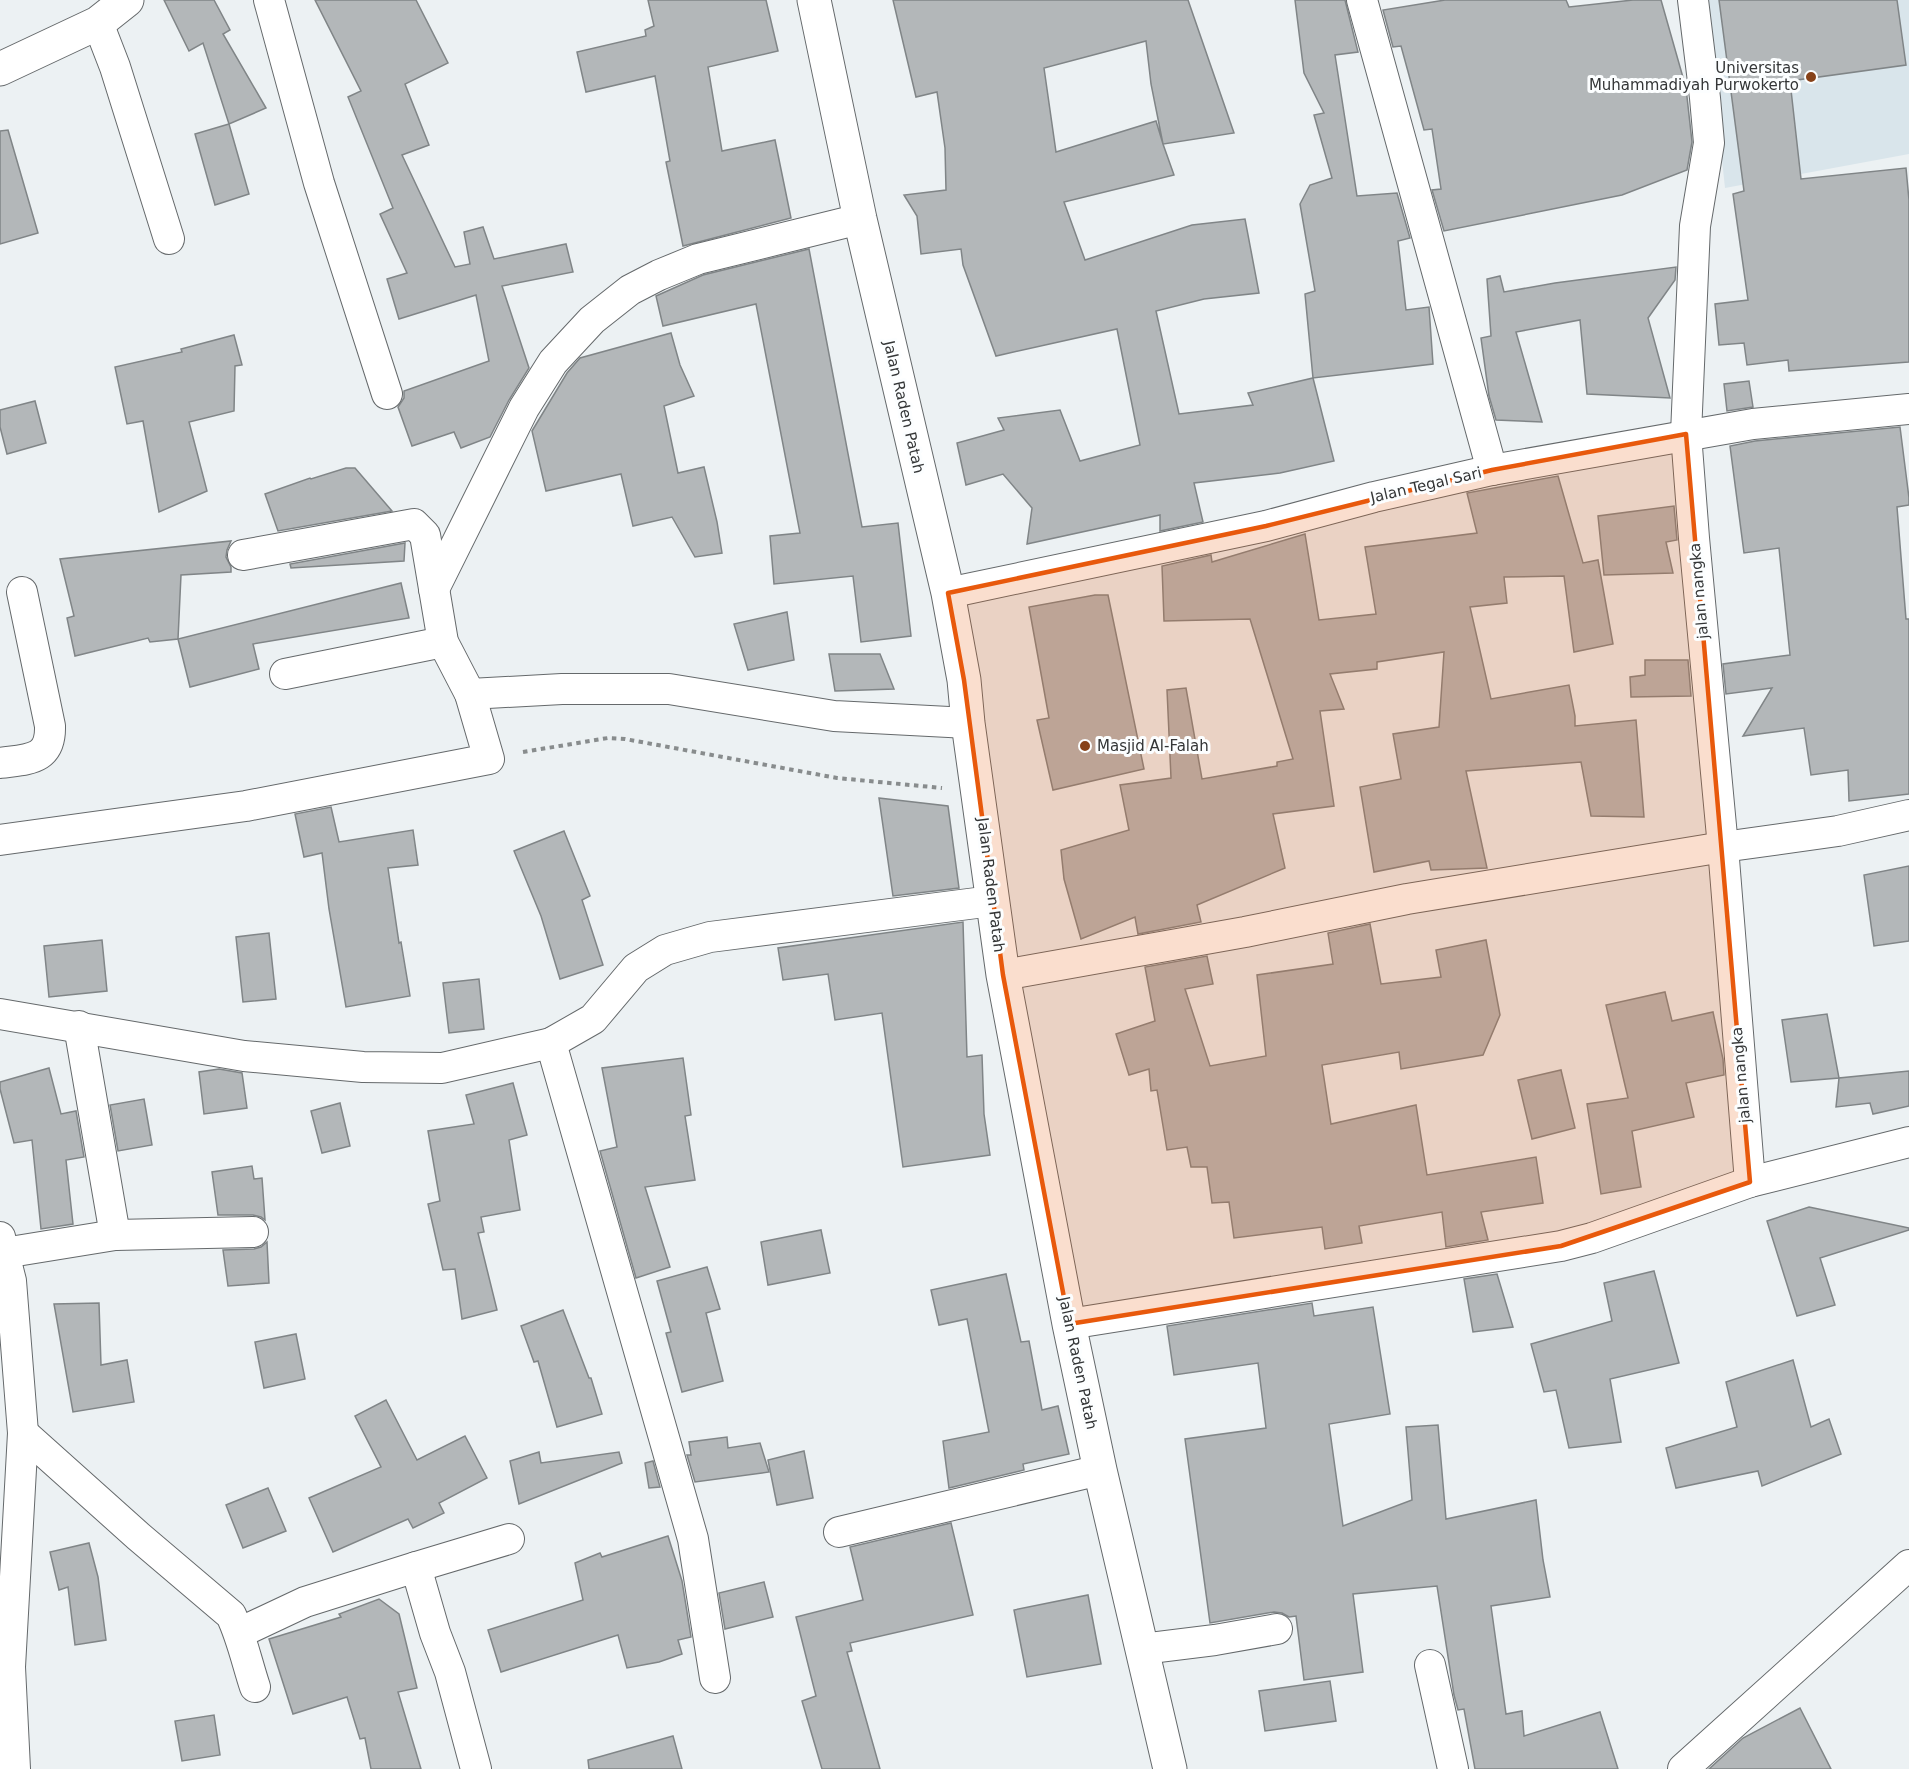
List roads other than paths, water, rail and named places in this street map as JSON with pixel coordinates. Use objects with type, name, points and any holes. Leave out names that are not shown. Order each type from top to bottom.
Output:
[{"type":"main road","points":[[0,69],[98,23],[127,0]]},
{"type":"main road","name":"Jalan Raden Patah","points":[[814,0],[860,219],[948,593],[964,680],[992,901],[1013,973],[1082,1322],[1100,1470],[1169,1645],[1171,1767]]},
{"type":"street","points":[[269,0],[319,183],[387,394]]},
{"type":"street","points":[[1362,0],[1492,470]]},
{"type":"street","name":"jalan nangka","points":[[1692,0],[1706,98],[1708,144],[1695,226],[1686,434],[1750,1182]]},
{"type":"street","points":[[98,23],[115,67],[169,239]]},
{"type":"street","points":[[434,589],[524,408],[553,362],[592,320],[630,290],[659,275],[698,260],[860,219]]},
{"type":"street","name":"Jalan Tegal Sari","points":[[948,593],[1266,526],[1374,497],[1492,470],[1753,424],[1909,409]]},
{"type":"street","points":[[0,840],[246,806],[485,750],[470,694],[443,642],[425,535],[414,524],[243,555]]},
{"type":"street","points":[[0,763],[37,757],[44,751],[50,739],[50,726],[22,592]]},
{"type":"street","points":[[285,674],[443,642]]},
{"type":"street","points":[[470,694],[669,689],[834,716],[968,723]]},
{"type":"street","points":[[1013,973],[1407,899],[1723,847],[1838,831],[1909,815]]},
{"type":"street","points":[[0,1014],[244,1056],[363,1067],[442,1068],[551,1043],[593,1019],[636,968],[665,950],[710,937],[992,901]]},
{"type":"street","points":[[79,1026],[115,1235]]},
{"type":"street","points":[[551,1043],[693,1539],[715,1678]]},
{"type":"street","points":[[1082,1322],[1561,1246],[1592,1238],[1750,1182],[1909,1142]]},
{"type":"street","points":[[15,1769],[10,1667],[23,1433],[11,1281],[2,1245],[115,1235],[253,1232]]},
{"type":"street","points":[[23,1433],[231,1615],[239,1633],[255,1687]]},
{"type":"street","points":[[839,1532],[1100,1470]]},
{"type":"street","points":[[239,1633],[304,1602],[509,1539]]},
{"type":"street","points":[[1683,1769],[1909,1565]]},
{"type":"street","points":[[416,1567],[435,1633],[450,1672],[476,1769]]},
{"type":"street","points":[[1169,1645],[1277,1629]]},
{"type":"street","points":[[1430,1665],[1453,1769]]},
{"type":"place","name":"Universitas Muhammadiyah Purwokerto","points":[[1811,77]]},
{"type":"place","name":"Masjid Al-Falah","points":[[1085,746]]}]
